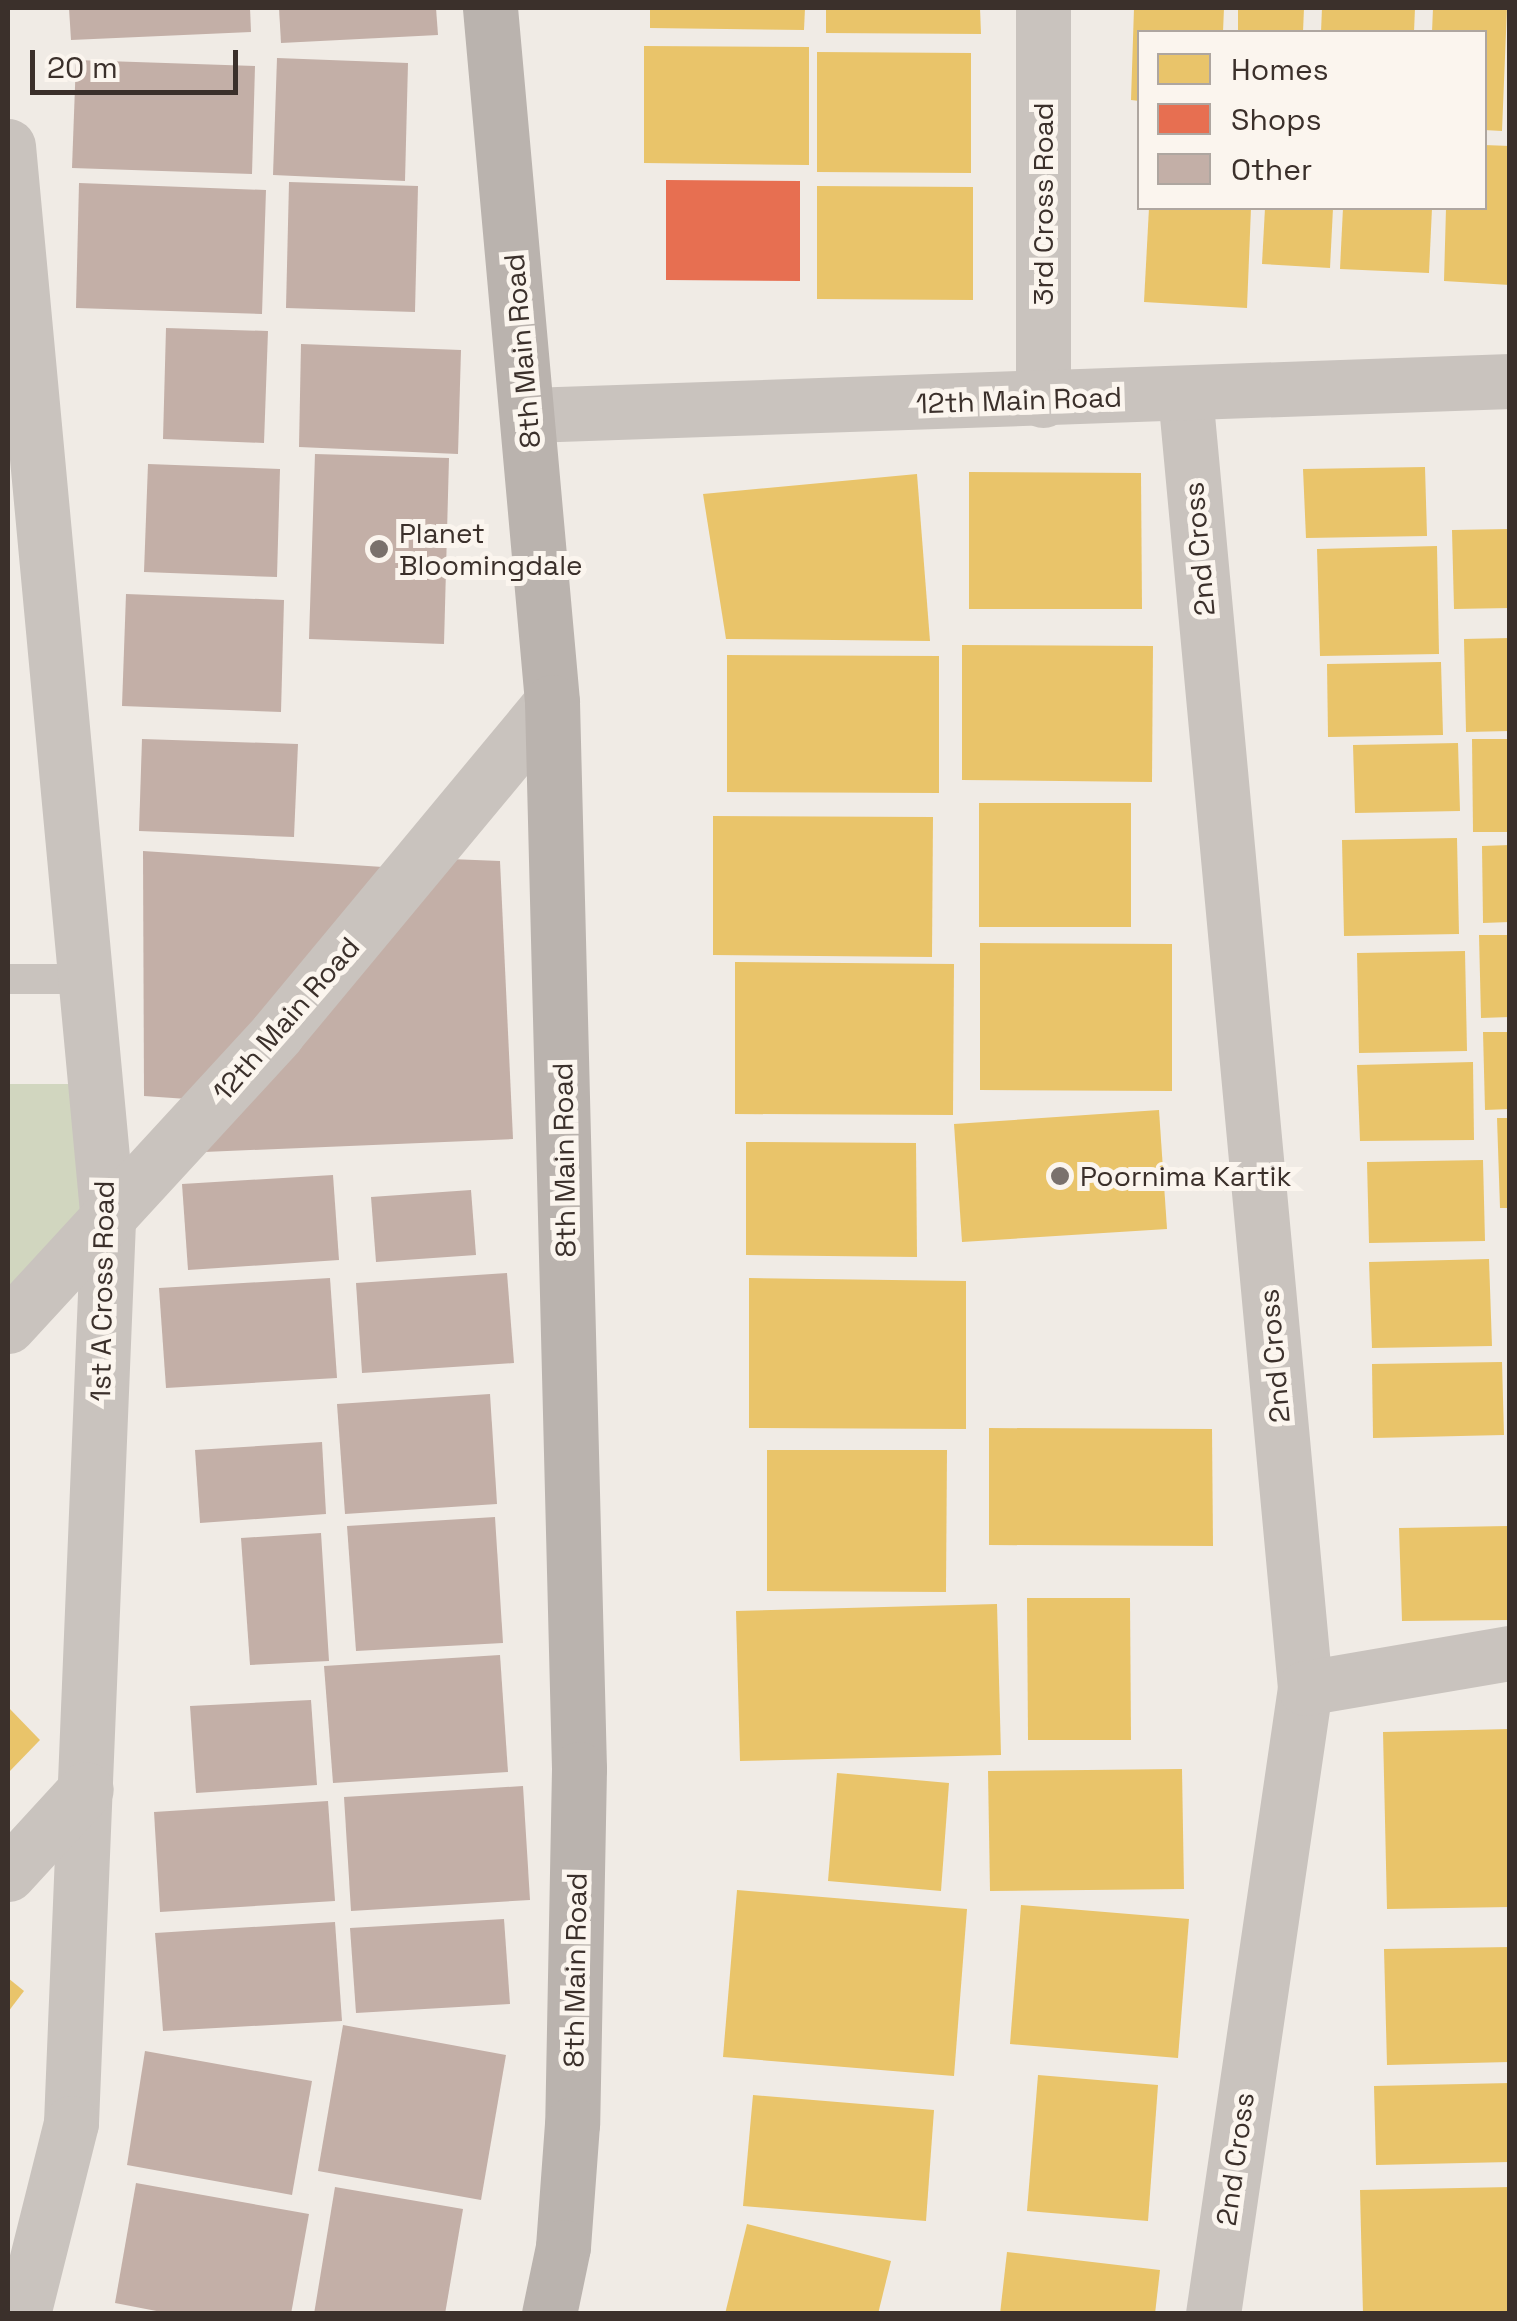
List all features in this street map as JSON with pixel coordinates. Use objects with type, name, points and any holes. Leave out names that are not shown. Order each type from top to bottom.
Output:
[{"type":"street","name":"8th Main Road","points":[[490,8],[552,702],[580,1769],[572,2124],[563,2247],[549,2314]]},
{"type":"street","name":"3rd Cross Road","points":[[1043,8],[1043,400]]},
{"type":"street","name":"1st A Cross Road","points":[[8,146],[108,1221],[71,2123],[23,2314]]},
{"type":"street","name":"12th Main Road","points":[[529,415],[1510,381]]},
{"type":"street","name":"2nd Cross","points":[[1185,394],[1305,1688],[1213,2314]]},
{"type":"street","name":"12th Main Road","points":[[8,1326],[277,1033],[552,702]]},
{"type":"street","points":[[1305,1688],[1510,1652]]},
{"type":"street","points":[[8,1874],[86,1789]]},
{"type":"lane","points":[[8,979],[86,979]]},
{"type":"green space","points":[[8,1084],[82,1084],[94,1237],[8,1327]]},
{"type":"building: Homes","points":[[650,8],[805,8],[804,30],[650,28]]},
{"type":"building: Homes","points":[[826,8],[980,8],[981,34],[826,33]]},
{"type":"building: Homes","points":[[1134,8],[1224,8],[1223,30],[1137,30],[1137,101],[1131,100]]},
{"type":"building: Homes","points":[[1238,8],[1304,8],[1303,30],[1238,30]]},
{"type":"building: Homes","points":[[1322,8],[1415,8],[1414,30],[1321,30]]},
{"type":"building: Homes","points":[[1433,8],[1507,8],[1502,131],[1487,130],[1487,30],[1432,30]]},
{"type":"building: Homes","points":[[644,46],[809,47],[809,165],[644,163]]},
{"type":"building: Homes","points":[[817,52],[971,53],[971,173],[817,172]]},
{"type":"building: Homes","points":[[1487,145],[1510,146],[1510,285],[1444,281],[1446,210],[1487,210]]},
{"type":"building: Homes","points":[[817,186],[973,187],[973,300],[817,299]]},
{"type":"building: Homes","points":[[1149,210],[1251,210],[1247,308],[1144,302]]},
{"type":"building: Homes","points":[[1265,210],[1333,210],[1330,268],[1262,264]]},
{"type":"building: Homes","points":[[1343,210],[1432,210],[1429,273],[1340,269]]},
{"type":"building: Homes","points":[[1425,467],[1427,536],[1306,538],[1303,469]]},
{"type":"building: Homes","points":[[969,472],[1141,473],[1142,609],[969,609]]},
{"type":"building: Homes","points":[[917,474],[930,641],[726,639],[703,494]]},
{"type":"building: Homes","points":[[1510,529],[1510,608],[1454,609],[1452,530]]},
{"type":"building: Homes","points":[[1437,546],[1439,654],[1320,656],[1317,549]]},
{"type":"building: Homes","points":[[1510,638],[1510,731],[1466,732],[1464,639]]},
{"type":"building: Homes","points":[[962,645],[1153,646],[1152,782],[962,780]]},
{"type":"building: Homes","points":[[727,655],[939,656],[939,793],[727,792]]},
{"type":"building: Homes","points":[[1441,662],[1443,735],[1328,737],[1327,664]]},
{"type":"building: Homes","points":[[1472,739],[1510,739],[1510,832],[1473,832]]},
{"type":"building: Homes","points":[[1458,743],[1460,811],[1355,813],[1353,745]]},
{"type":"building: Homes","points":[[979,803],[1131,803],[1131,927],[979,927]]},
{"type":"building: Homes","points":[[713,816],[933,817],[932,957],[713,955]]},
{"type":"building: Homes","points":[[1457,838],[1459,934],[1344,936],[1342,840]]},
{"type":"building: Homes","points":[[1510,845],[1510,922],[1483,923],[1482,846]]},
{"type":"building: Homes","points":[[1479,935],[1510,935],[1510,1017],[1481,1018]]},
{"type":"building: Homes","points":[[980,943],[1172,944],[1172,1091],[980,1090]]},
{"type":"building: Homes","points":[[1465,951],[1467,1051],[1359,1053],[1357,953]]},
{"type":"building: Homes","points":[[735,962],[954,964],[953,1115],[735,1114]]},
{"type":"building: Homes","points":[[1483,1032],[1510,1032],[1510,1109],[1485,1110]]},
{"type":"building: Homes","points":[[1473,1062],[1474,1140],[1360,1141],[1357,1065]]},
{"type":"building: Homes","name":"Poornima Kartik","points":[[1159,1110],[1167,1229],[962,1242],[954,1124]]},
{"type":"building: Homes","points":[[1497,1118],[1510,1118],[1510,1208],[1500,1208]]},
{"type":"building: Homes","points":[[746,1142],[916,1143],[917,1257],[746,1255]]},
{"type":"building: Homes","points":[[1483,1160],[1485,1241],[1369,1243],[1367,1162]]},
{"type":"building: Homes","points":[[1489,1259],[1492,1346],[1372,1348],[1369,1262]]},
{"type":"building: Homes","points":[[749,1278],[966,1281],[966,1429],[749,1428]]},
{"type":"building: Homes","points":[[1502,1362],[1504,1435],[1373,1438],[1372,1364]]},
{"type":"building: Homes","points":[[989,1428],[1212,1429],[1213,1546],[989,1545]]},
{"type":"building: Homes","points":[[767,1450],[947,1450],[946,1592],[767,1591]]},
{"type":"building: Homes","points":[[1507,1526],[1510,1620],[1402,1621],[1399,1528]]},
{"type":"building: Homes","points":[[1027,1598],[1130,1598],[1131,1740],[1028,1740]]},
{"type":"building: Homes","points":[[997,1604],[1001,1755],[740,1761],[736,1611]]},
{"type":"building: Homes","points":[[8,1707],[40,1740],[8,1773]]},
{"type":"building: Homes","points":[[1510,1729],[1510,1907],[1387,1909],[1383,1732]]},
{"type":"building: Homes","points":[[1182,1769],[1184,1889],[990,1891],[988,1771]]},
{"type":"building: Homes","points":[[837,1773],[949,1783],[941,1891],[828,1881]]},
{"type":"building: Homes","points":[[737,1890],[967,1909],[954,2076],[723,2057]]},
{"type":"building: Homes","points":[[1021,1905],[1189,1919],[1178,2058],[1010,2044]]},
{"type":"building: Homes","points":[[1510,1947],[1510,2062],[1387,2065],[1384,1949]]},
{"type":"building: Homes","points":[[8,1978],[24,1991],[8,2012]]},
{"type":"building: Homes","points":[[1038,2075],[1158,2085],[1148,2221],[1027,2211]]},
{"type":"building: Homes","points":[[1510,2083],[1510,2162],[1376,2165],[1374,2086]]},
{"type":"building: Homes","points":[[753,2095],[934,2110],[926,2221],[743,2206]]},
{"type":"building: Homes","points":[[1510,2187],[1510,2314],[1363,2314],[1360,2190]]},
{"type":"building: Homes","points":[[747,2224],[891,2261],[878,2314],[725,2314]]},
{"type":"building: Homes","points":[[1007,2252],[1160,2270],[1155,2314],[1000,2314]]},
{"type":"building: Shops","points":[[666,180],[800,181],[800,281],[666,280]]},
{"type":"building: Other","points":[[69,8],[250,8],[251,32],[71,40]]},
{"type":"building: Other","points":[[279,8],[436,8],[438,35],[281,43]]},
{"type":"building: Other","points":[[277,58],[408,63],[405,181],[273,175]]},
{"type":"building: Other","points":[[76,60],[255,66],[252,174],[72,168]]},
{"type":"building: Other","points":[[289,182],[418,186],[415,312],[286,308]]},
{"type":"building: Other","points":[[79,183],[266,190],[262,314],[76,308]]},
{"type":"building: Other","points":[[166,328],[268,331],[264,443],[163,439]]},
{"type":"building: Other","points":[[301,344],[461,350],[458,454],[299,447]]},
{"type":"building: Other","name":"Planet Bloomingdale","points":[[315,454],[449,458],[444,644],[309,639]]},
{"type":"building: Other","points":[[148,464],[280,469],[277,577],[144,572]]},
{"type":"building: Other","points":[[126,594],[284,600],[281,712],[122,706]]},
{"type":"building: Other","points":[[142,739],[298,744],[294,837],[139,831]]},
{"type":"building: Other","points":[[143,851],[383,867],[216,1101],[144,1096]]},
{"type":"building: Other","points":[[450,859],[500,861],[513,1139],[204,1152]]},
{"type":"building: Other","points":[[333,1175],[339,1260],[188,1270],[182,1184]]},
{"type":"building: Other","points":[[471,1190],[476,1255],[376,1262],[371,1197]]},
{"type":"building: Other","points":[[507,1273],[514,1363],[362,1373],[356,1283]]},
{"type":"building: Other","points":[[330,1278],[337,1378],[166,1388],[159,1288]]},
{"type":"building: Other","points":[[490,1394],[497,1504],[345,1514],[337,1404]]},
{"type":"building: Other","points":[[322,1442],[326,1514],[200,1523],[195,1450]]},
{"type":"building: Other","points":[[495,1517],[503,1643],[356,1651],[347,1526]]},
{"type":"building: Other","points":[[321,1533],[329,1661],[250,1665],[241,1538]]},
{"type":"building: Other","points":[[500,1655],[508,1772],[333,1783],[324,1666]]},
{"type":"building: Other","points":[[311,1700],[317,1785],[196,1793],[190,1706]]},
{"type":"building: Other","points":[[523,1786],[530,1900],[351,1911],[344,1797]]},
{"type":"building: Other","points":[[328,1801],[335,1901],[160,1912],[154,1812]]},
{"type":"building: Other","points":[[504,1919],[510,2004],[356,2013],[350,1928]]},
{"type":"building: Other","points":[[335,1922],[342,2021],[163,2031],[155,1933]]},
{"type":"building: Other","points":[[343,2025],[506,2055],[481,2200],[318,2171]]},
{"type":"building: Other","points":[[145,2051],[312,2081],[292,2195],[127,2165]]},
{"type":"building: Other","points":[[136,2183],[309,2214],[291,2314],[172,2314],[115,2303]]},
{"type":"building: Other","points":[[335,2187],[463,2209],[445,2314],[314,2314]]},
{"type":"place","name":"Planet Bloomingdale","points":[[379,549]]},
{"type":"place","name":"Poornima Kartik","points":[[1060,1176]]}]
